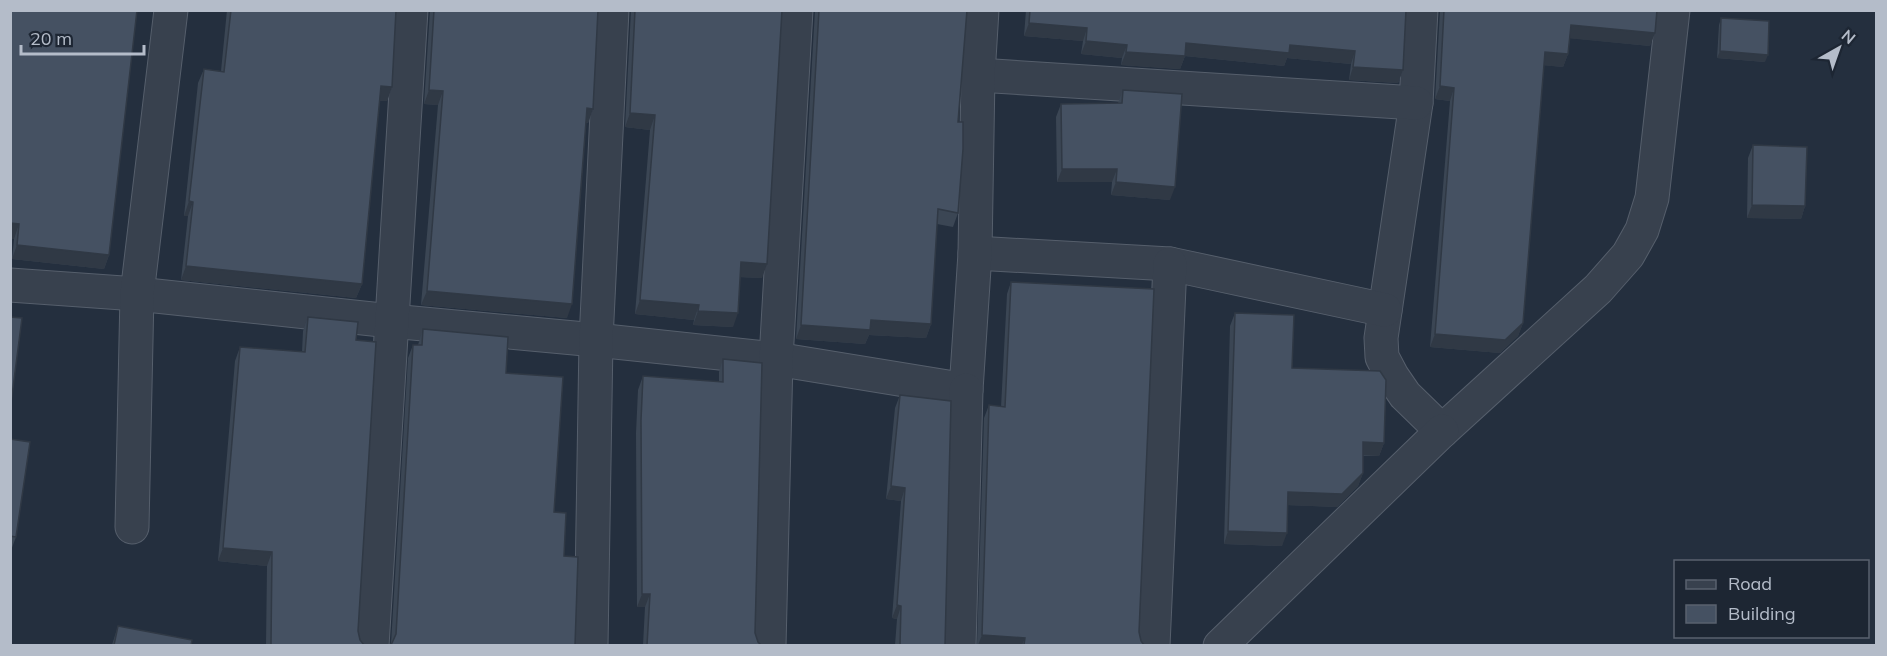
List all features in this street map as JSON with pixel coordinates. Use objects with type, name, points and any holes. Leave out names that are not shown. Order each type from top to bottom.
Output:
[{"type":"street","points":[[132,527],[137,294],[171,10]]},
{"type":"street","points":[[372,645],[411,10]]},
{"type":"street","points":[[591,645],[596,340],[612,10]]},
{"type":"street","points":[[769,645],[776,359],[796,10]]},
{"type":"street","points":[[959,645],[966,390],[975,253],[978,75],[982,10]]},
{"type":"street","points":[[1421,10],[1416,103],[1381,338],[1382,357],[1405,395],[1442,431]]},
{"type":"street","points":[[1220,645],[1442,431],[1598,290],[1628,255],[1642,230],[1652,198],[1673,10]]},
{"type":"street","points":[[978,75],[1416,103]]},
{"type":"street","points":[[975,253],[1170,264],[1385,310]]},
{"type":"street","points":[[1153,645],[1170,264]]},
{"type":"street","points":[[10,285],[137,294],[776,359],[966,390]]},
{"type":"building","points":[[10,10],[137,10],[109,255],[17,245],[19,224],[10,223]]},
{"type":"building","points":[[231,10],[396,10],[392,87],[381,86],[362,284],[186,266],[193,202],[189,201],[204,69],[224,72]]},
{"type":"building","points":[[434,10],[598,10],[593,109],[587,108],[572,304],[427,291],[443,91],[429,90]]},
{"type":"building","points":[[635,10],[782,10],[767,264],[741,262],[738,313],[698,311],[699,305],[640,300],[655,115],[630,113]]},
{"type":"building","points":[[819,10],[967,10],[958,122],[963,122],[963,149],[958,213],[938,209],[931,324],[871,320],[870,330],[801,325]]},
{"type":"building","points":[[1030,10],[1406,10],[1403,70],[1353,67],[1355,51],[1290,45],[1289,53],[1186,43],[1185,56],[1126,52],[1127,45],[1086,41],[1087,28],[1029,23]]},
{"type":"building","points":[[1444,10],[1657,10],[1655,33],[1571,25],[1568,54],[1545,52],[1523,323],[1505,340],[1435,334],[1454,88],[1440,86]]},
{"type":"building","points":[[1721,18],[1769,21],[1768,55],[1720,51]]},
{"type":"building","points":[[1123,90],[1182,94],[1175,187],[1116,182],[1117,169],[1062,169],[1061,104],[1122,103]]},
{"type":"building","points":[[1753,145],[1807,147],[1805,206],[1752,205]]},
{"type":"building","points":[[1011,282],[1154,289],[1139,632],[1144,645],[1024,645],[1025,638],[982,635],[989,405],[1005,407]]},
{"type":"building","points":[[1235,313],[1294,315],[1292,368],[1380,371],[1386,380],[1384,443],[1363,442],[1363,473],[1342,494],[1288,492],[1287,533],[1228,531]]},
{"type":"building","points":[[10,317],[22,318],[10,411]]},
{"type":"building","points":[[308,317],[358,322],[356,340],[376,342],[358,631],[364,645],[271,645],[272,552],[223,548],[240,347],[305,352]]},
{"type":"building","points":[[423,329],[508,337],[506,373],[563,377],[554,512],[566,513],[564,556],[578,557],[575,645],[390,645],[396,634],[413,345],[422,345]]},
{"type":"building","points":[[723,359],[762,363],[755,633],[761,645],[647,645],[650,594],[642,594],[643,376],[723,382]]},
{"type":"building","points":[[900,395],[951,401],[945,645],[900,645],[901,606],[897,605],[905,488],[891,486]]},
{"type":"building","points":[[10,439],[30,442],[16,537],[10,536]]},
{"type":"building","points":[[118,626],[192,640],[191,645],[114,645]]}]
